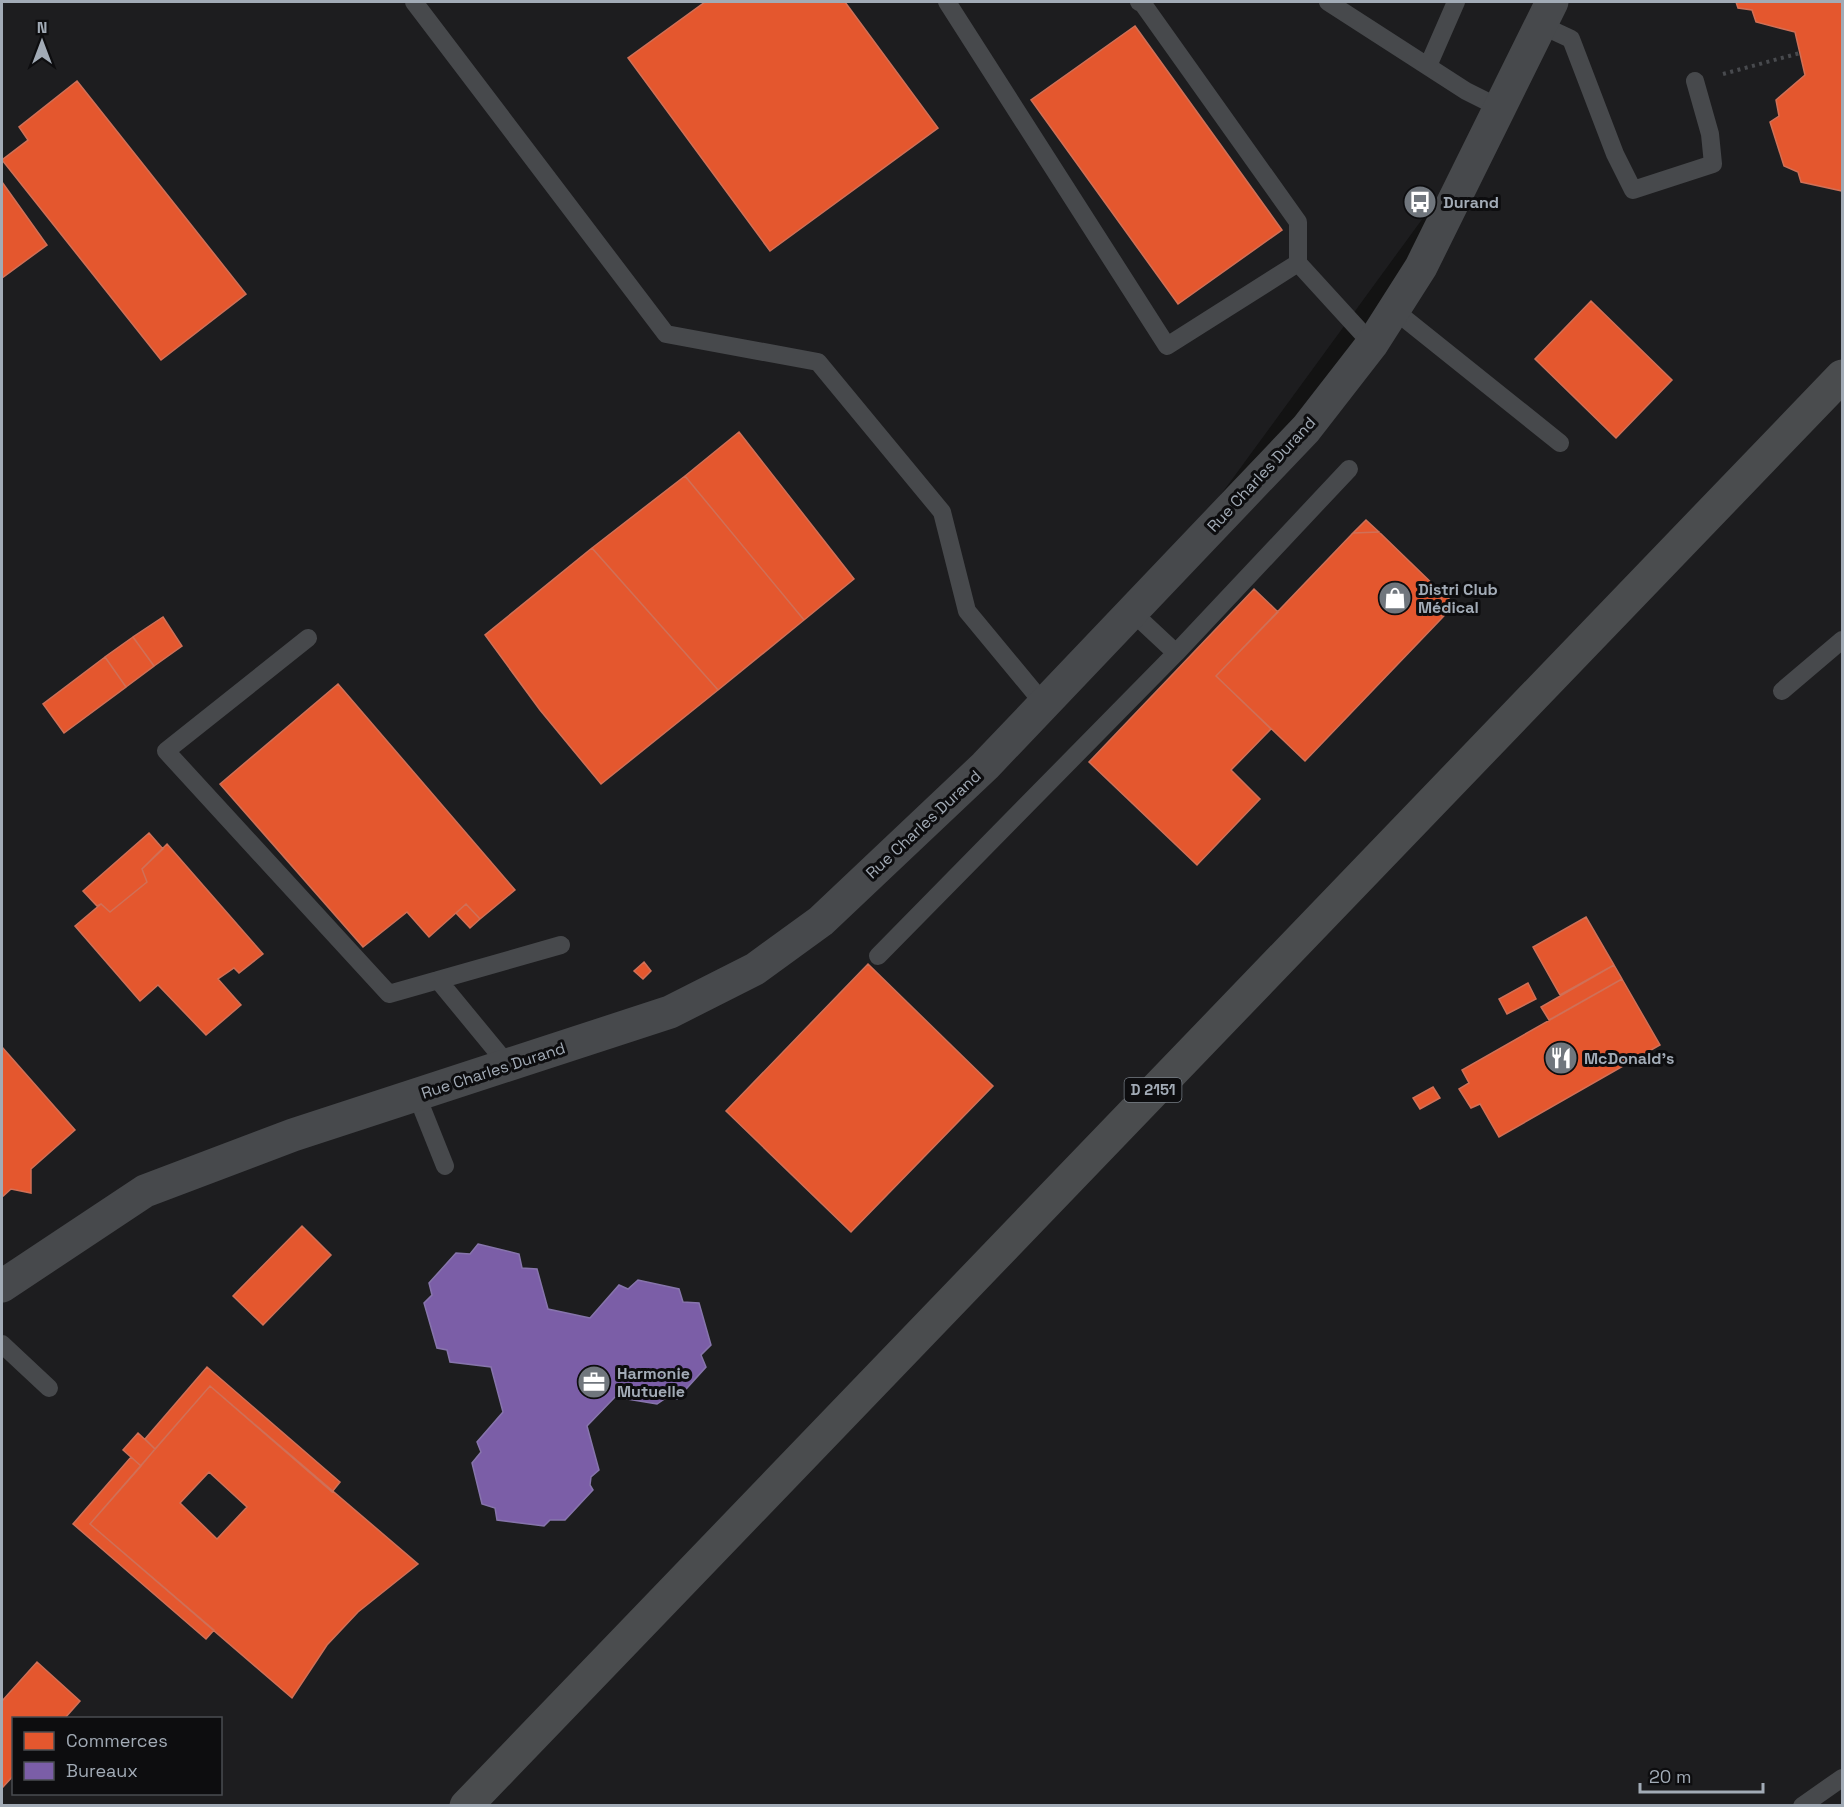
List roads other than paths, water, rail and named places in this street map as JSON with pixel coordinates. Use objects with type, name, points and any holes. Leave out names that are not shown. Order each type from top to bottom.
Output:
[{"type":"main road","name":"D 2151","points":[[466,1806],[1842,376]]},
{"type":"street","name":"Rue Charles Durand","points":[[2,1286],[146,1191],[292,1135],[670,1012],[755,969],[821,921],[985,766],[1306,429],[1372,344],[1421,267],[1547,13]]},
{"type":"lane","points":[[414,2],[666,334],[818,362],[942,512],[967,611],[1044,704]]},
{"type":"lane","points":[[947,2],[1167,346],[1298,263]]},
{"type":"lane","points":[[1139,2],[1143,3],[1298,222],[1298,263],[1372,344]]},
{"type":"lane","points":[[1328,2],[1466,91],[1500,108]]},
{"type":"lane","points":[[1428,66],[1456,2]]},
{"type":"lane","points":[[1547,13],[1571,39],[1615,154],[1633,190],[1713,164],[1710,134],[1695,81]]},
{"type":"lane","points":[[1394,310],[1560,443]]},
{"type":"lane","points":[[878,956],[1176,653],[1349,469]]},
{"type":"lane","points":[[1131,611],[1176,653]]},
{"type":"lane","points":[[308,638],[166,751],[389,994],[561,945]]},
{"type":"lane","points":[[1782,691],[1842,640]]},
{"type":"lane","points":[[438,980],[508,1065]]},
{"type":"lane","points":[[417,1095],[445,1166]]},
{"type":"lane","points":[[2,1344],[49,1389]]},
{"type":"lane","points":[[1802,1806],[1842,1778]]},
{"type":"place","name":"Durand","points":[[1420,202]]},
{"type":"place","name":"Distri Club Médical","points":[[1395,598]]},
{"type":"place","name":"McDonald's","points":[[1561,1058]]},
{"type":"place","name":"Harmonie Mutuelle","points":[[594,1382]]}]
